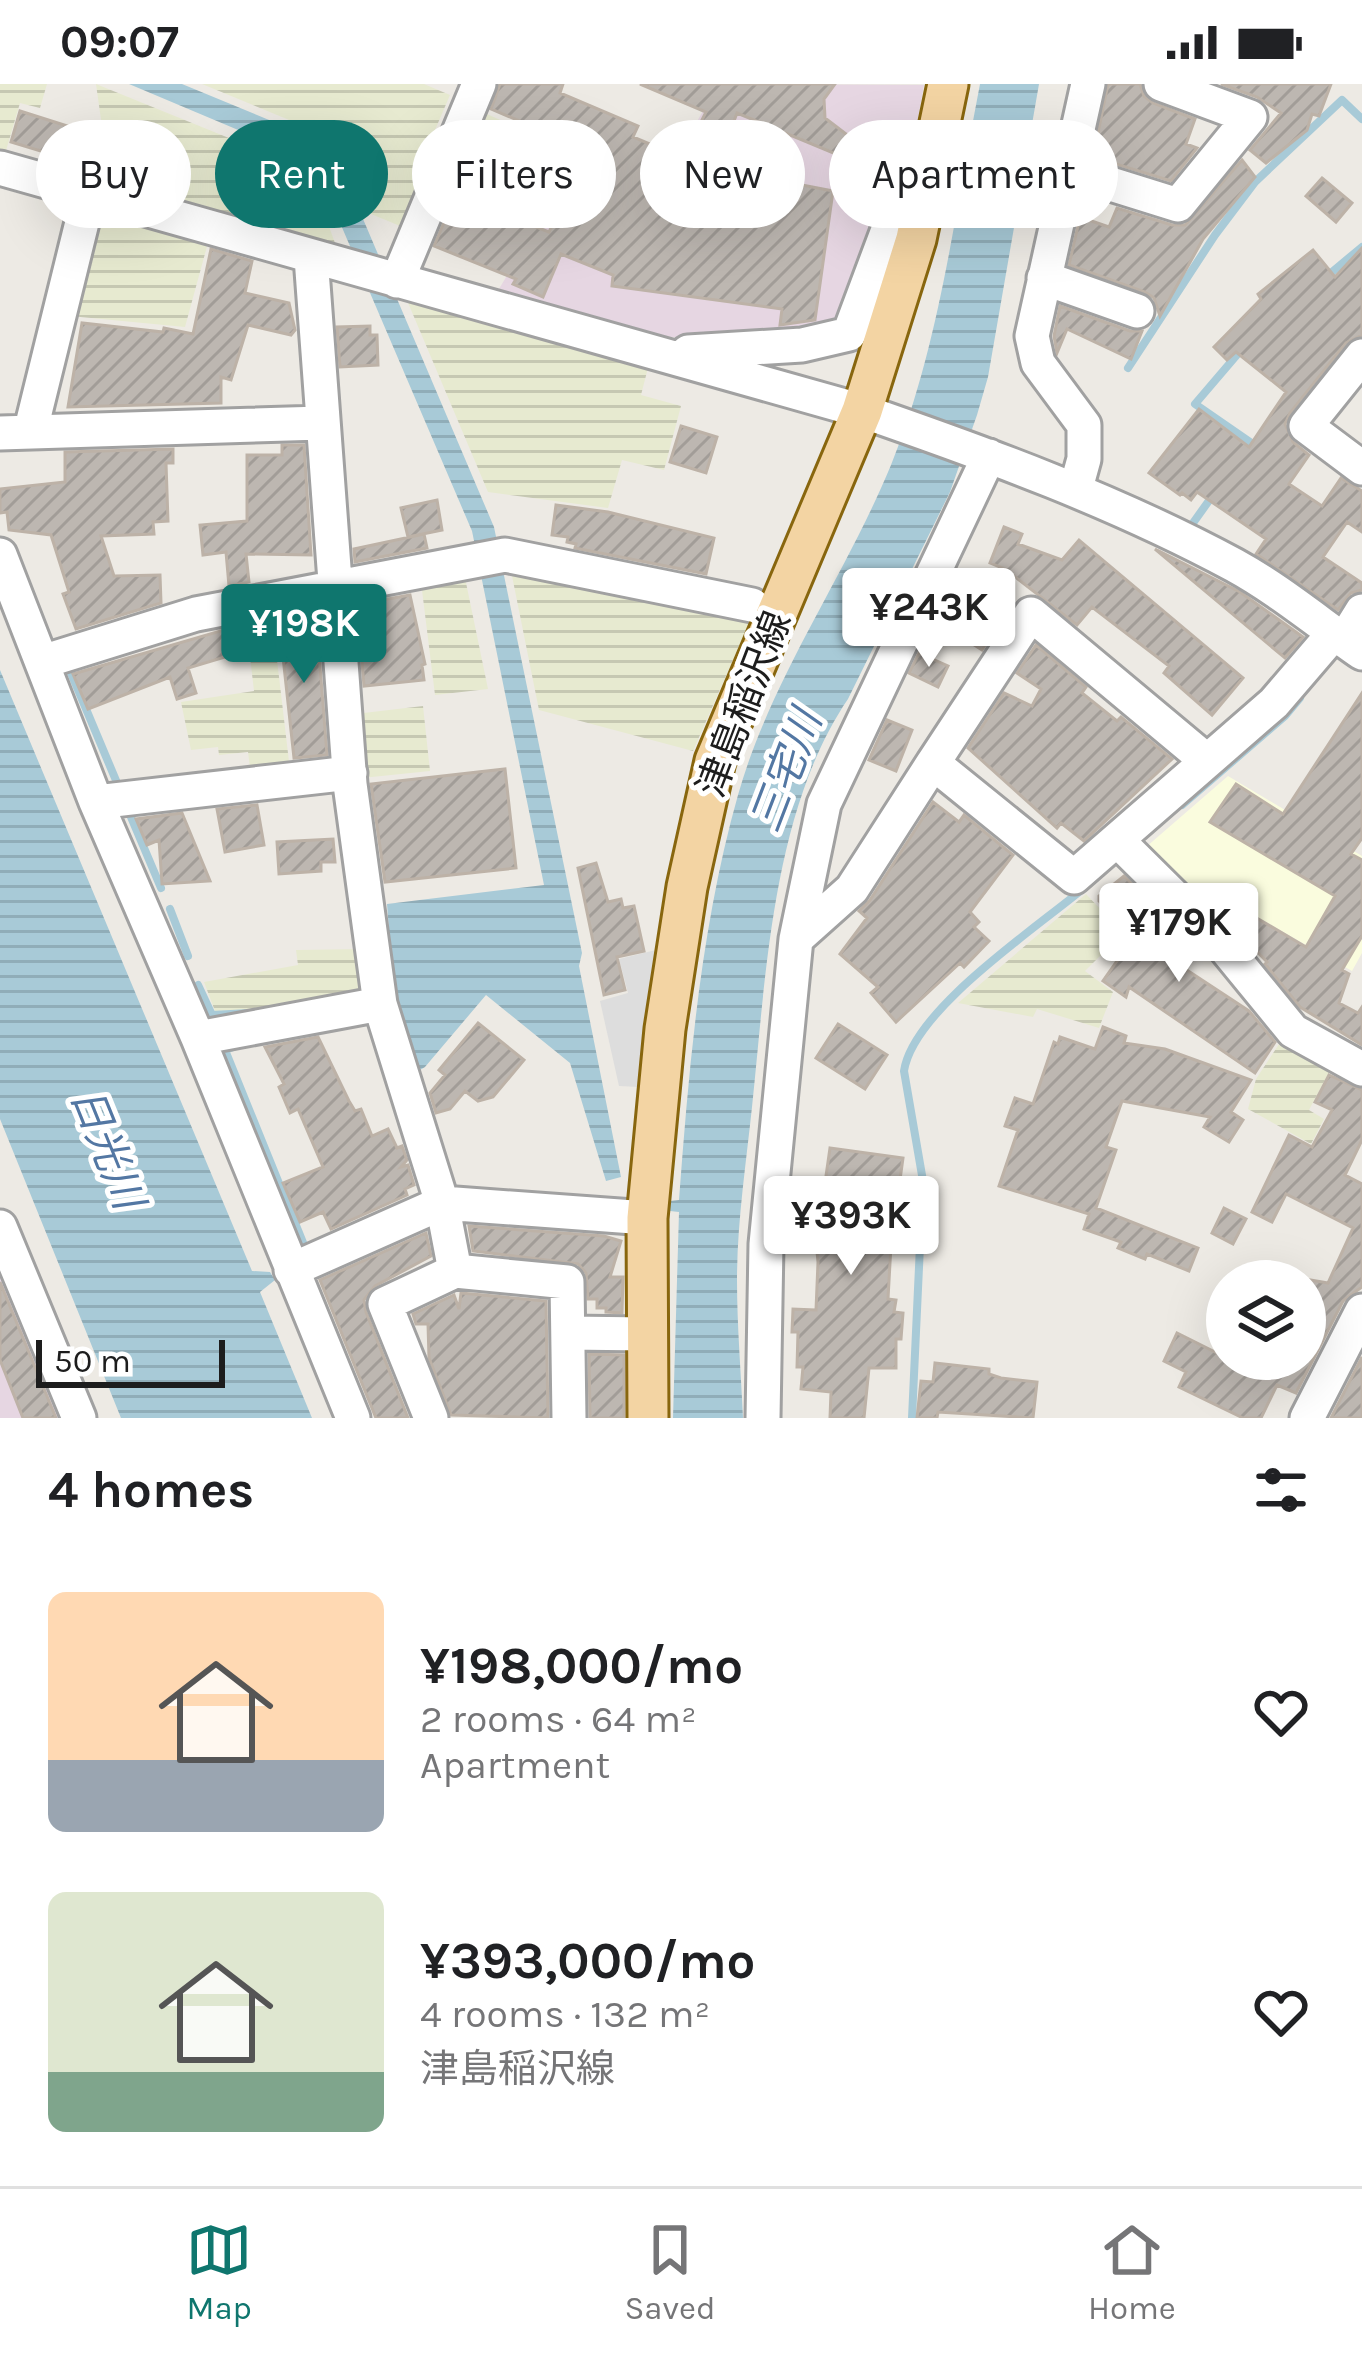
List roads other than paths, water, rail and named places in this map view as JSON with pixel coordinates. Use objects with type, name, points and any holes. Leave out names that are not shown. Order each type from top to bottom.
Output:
[{"type":"main road","name":"津島稲沢線","points":[[941,120],[948,84]]},
{"type":"main road","name":"津島稲沢線","points":[[648,1418],[647,1218],[665,1029],[715,760],[876,416],[918,228]]},
{"type":"street","points":[[394,280],[479,84]]},
{"type":"street","points":[[1080,120],[1088,84]]},
{"type":"street","points":[[1118,187],[1178,206],[1250,117],[1160,84]]},
{"type":"street","points":[[0,168],[36,179]]},
{"type":"street","points":[[191,223],[661,353],[876,416],[982,453],[1076,488],[1237,566],[1347,642]]},
{"type":"street","points":[[78,228],[16,431],[322,423]]},
{"type":"street","points":[[661,353],[802,345],[849,334],[889,228]]},
{"type":"street","points":[[1056,228],[1032,336],[1038,363],[1084,425],[1084,459],[1076,488]]},
{"type":"street","points":[[311,257],[350,773],[380,1004],[442,1203],[455,1271]]},
{"type":"street","points":[[1044,278],[1137,311]]},
{"type":"street","points":[[1362,356],[1306,426],[1362,468]]},
{"type":"street","points":[[763,1418],[766,1244],[796,939],[824,804],[982,453]]},
{"type":"street","points":[[0,556],[96,802],[353,1418]]},
{"type":"street","points":[[42,662],[196,614],[490,558],[752,604]]},
{"type":"street","points":[[933,763],[1074,877],[1124,848],[1208,760],[1347,642],[1362,611]]},
{"type":"street","points":[[796,939],[852,889],[1031,614],[1208,760]]},
{"type":"street","points":[[96,802],[350,773]]},
{"type":"street","points":[[1124,848],[1220,943],[1293,1031],[1362,1070]]},
{"type":"street","points":[[198,1038],[380,1004]]},
{"type":"street","points":[[291,1270],[442,1203],[647,1218]]},
{"type":"street","points":[[0,1227],[79,1418]]},
{"type":"street","points":[[431,1418],[385,1304],[455,1271],[567,1282],[569,1418]]},
{"type":"street","points":[[1307,1418],[1362,1311]]},
{"type":"street","points":[[568,1333],[647,1334]]},
{"type":"water","points":[[129,84],[182,84],[269,120],[215,120]]},
{"type":"water","points":[[980,84],[1039,84],[1033,120],[973,120]]},
{"type":"water","points":[[342,228],[367,228],[494,527],[582,953],[579,966],[621,1177],[606,1181],[570,1063],[486,995],[415,1073],[395,1009],[387,904],[544,885],[472,531]]},
{"type":"water","name":"三宅川","points":[[953,228],[1014,228],[988,377],[950,492],[823,743],[788,843],[768,950],[740,1215],[737,1297],[743,1418],[673,1418],[679,1212],[670,1211],[670,1201],[679,1200],[698,996],[725,844],[769,710],[891,465],[922,373]]},
{"type":"water","name":"日光川","points":[[0,670],[252,1271],[270,1272],[275,1280],[260,1292],[312,1418],[121,1418],[0,1119]]},
{"type":"waterway","points":[[1128,368],[1255,182],[1342,100],[1362,119]]},
{"type":"waterway","points":[[1326,277],[1362,247]]},
{"type":"waterway","points":[[1242,349],[1195,404],[1250,442],[1242,453]]},
{"type":"waterway","points":[[1188,530],[1213,495]]},
{"type":"waterway","points":[[68,666],[120,790]]},
{"type":"waterway","points":[[1182,805],[1300,698]]},
{"type":"waterway","points":[[128,810],[161,888]]},
{"type":"waterway","points":[[912,1418],[923,1181],[904,1071],[912,1047],[952,997],[1084,888]]},
{"type":"waterway","points":[[170,909],[188,956]]},
{"type":"waterway","points":[[198,985],[212,1015],[250,1013]]},
{"type":"waterway","points":[[236,1046],[225,1050],[306,1250]]}]
